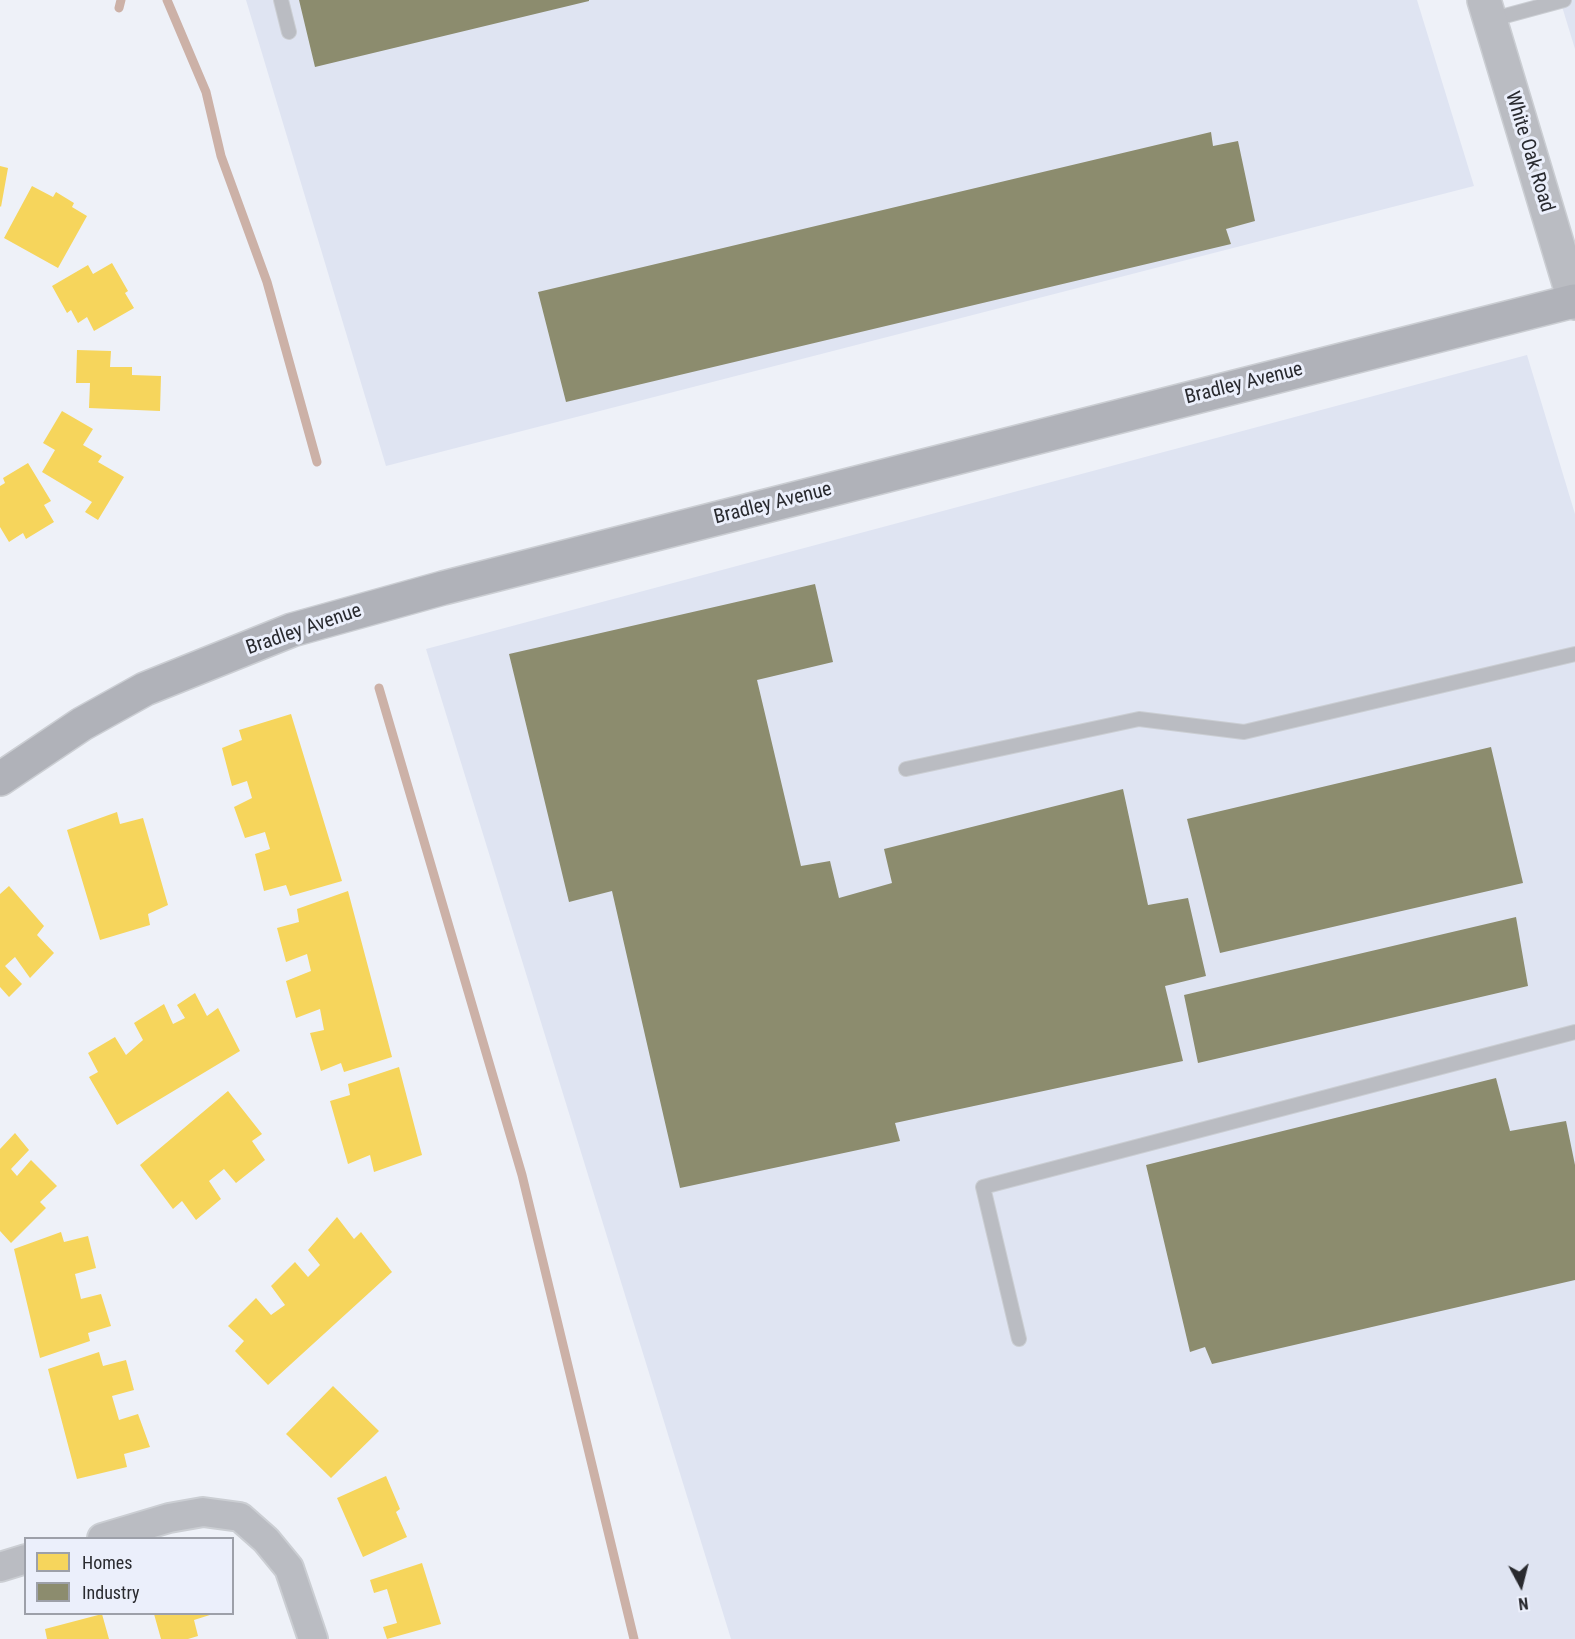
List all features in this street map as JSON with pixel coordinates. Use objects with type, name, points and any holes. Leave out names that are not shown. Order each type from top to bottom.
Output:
[{"type":"main road","name":"Bradley Avenue","points":[[0,779],[82,724],[145,689],[302,627],[443,588],[1575,302]]},
{"type":"street","name":"White Oak Road","points":[[1487,10],[1575,302]]},
{"type":"street","points":[[108,1537],[169,1518],[203,1512],[240,1517],[266,1540],[289,1568],[314,1639]]},
{"type":"street","points":[[0,1567],[24,1561]]},
{"type":"lane","points":[[281,0],[289,32]]},
{"type":"lane","points":[[1487,10],[1564,0]]},
{"type":"lane","points":[[906,769],[1139,719],[1244,732],[1575,654]]},
{"type":"lane","points":[[1019,1339],[983,1187],[1575,1032]]},
{"type":"shaded area","points":[[246,0],[1417,0],[1474,186],[386,466]]},
{"type":"shaded area","points":[[1560,0],[1575,0],[1575,49]]},
{"type":"shaded area","points":[[1527,355],[1575,514],[1575,1639],[731,1639],[426,649]]},
{"type":"building: Homes","points":[[0,166],[8,168],[1,207],[0,206]]},
{"type":"building: Homes","points":[[32,186],[53,197],[56,192],[74,203],[72,207],[87,216],[58,268],[4,238]]},
{"type":"building: Homes","points":[[112,263],[128,291],[125,293],[134,308],[94,331],[87,317],[78,323],[71,310],[67,313],[52,286],[88,265],[93,274]]},
{"type":"building: Homes","points":[[77,350],[111,351],[110,367],[132,367],[132,375],[161,376],[160,411],[89,408],[90,383],[76,383]]},
{"type":"building: Homes","points":[[62,411],[93,429],[83,445],[102,456],[98,462],[124,477],[98,520],[85,512],[92,502],[42,472],[55,450],[43,443]]},
{"type":"building: Homes","points":[[28,463],[51,501],[44,505],[54,522],[26,539],[23,533],[9,542],[0,527],[0,486],[5,483],[3,478]]},
{"type":"building: Homes","points":[[291,714],[342,881],[290,896],[286,885],[264,891],[255,854],[270,849],[265,832],[245,838],[234,807],[252,798],[247,781],[232,786],[222,748],[242,740],[239,730]]},
{"type":"building: Homes","points":[[117,812],[120,824],[143,818],[168,905],[148,914],[150,925],[100,940],[67,830]]},
{"type":"building: Homes","points":[[9,886],[44,926],[37,935],[54,953],[30,978],[15,957],[5,966],[22,984],[9,997],[0,987],[0,894]]},
{"type":"building: Homes","points":[[348,891],[392,1057],[344,1072],[341,1063],[321,1071],[310,1033],[324,1030],[320,1009],[296,1018],[286,981],[311,971],[307,954],[286,962],[277,928],[299,922],[297,909]]},
{"type":"building: Homes","points":[[195,993],[207,1016],[218,1008],[240,1051],[117,1125],[89,1077],[98,1072],[88,1053],[115,1037],[126,1055],[143,1040],[134,1023],[164,1004],[173,1024],[185,1018],[177,1005]]},
{"type":"building: Homes","points":[[399,1067],[422,1155],[374,1172],[370,1155],[348,1164],[330,1101],[350,1095],[348,1084]]},
{"type":"building: Homes","points":[[228,1091],[262,1134],[252,1141],[265,1160],[236,1183],[224,1169],[209,1181],[221,1199],[196,1220],[182,1201],[173,1209],[140,1165]]},
{"type":"building: Homes","points":[[15,1133],[29,1150],[11,1169],[17,1176],[31,1160],[57,1186],[40,1202],[46,1208],[11,1243],[0,1231],[0,1149]]},
{"type":"building: Homes","points":[[337,1217],[354,1239],[361,1232],[392,1272],[268,1385],[235,1351],[244,1341],[228,1326],[256,1298],[271,1315],[285,1305],[271,1286],[295,1262],[308,1277],[320,1265],[308,1250]]},
{"type":"building: Homes","points":[[61,1232],[64,1242],[88,1236],[96,1268],[75,1274],[81,1299],[101,1294],[111,1326],[88,1333],[90,1341],[40,1358],[14,1249]]},
{"type":"building: Homes","points":[[99,1352],[103,1366],[126,1360],[134,1390],[112,1396],[119,1420],[138,1414],[150,1447],[124,1454],[127,1467],[77,1479],[48,1369]]},
{"type":"building: Homes","points":[[333,1386],[379,1431],[331,1478],[286,1434]]},
{"type":"building: Homes","points":[[386,1476],[400,1509],[396,1512],[407,1537],[363,1557],[337,1498]]},
{"type":"building: Homes","points":[[422,1563],[441,1624],[387,1639],[383,1627],[397,1623],[387,1589],[374,1593],[370,1580]]},
{"type":"building: Homes","points":[[102,1615],[109,1639],[47,1639],[45,1629]]},
{"type":"building: Homes","points":[[154,1615],[210,1615],[194,1620],[198,1636],[188,1639],[161,1639]]},
{"type":"building: Industry","points":[[299,0],[589,0],[589,1],[315,67]]},
{"type":"building: Industry","points":[[1211,132],[1213,146],[1238,141],[1255,221],[1226,229],[1231,244],[566,402],[538,292]]},
{"type":"building: Industry","points":[[815,584],[833,662],[757,680],[801,866],[830,861],[839,898],[892,883],[884,849],[1123,789],[1148,905],[1188,898],[1206,976],[1165,986],[1183,1061],[895,1123],[900,1141],[680,1188],[612,891],[569,902],[509,654]]},
{"type":"building: Industry","points":[[1491,747],[1523,883],[1220,953],[1187,819]]},
{"type":"building: Industry","points":[[1516,917],[1528,986],[1198,1063],[1184,995]]},
{"type":"building: Industry","points":[[1496,1078],[1510,1131],[1566,1121],[1575,1165],[1575,1280],[1212,1364],[1205,1347],[1190,1352],[1146,1165]]},
{"type":"waterway","points":[[119,8],[121,0]]},
{"type":"waterway","points":[[167,0],[206,92],[221,156],[267,282],[317,462]]},
{"type":"waterway","points":[[379,688],[522,1175],[634,1639]]}]
